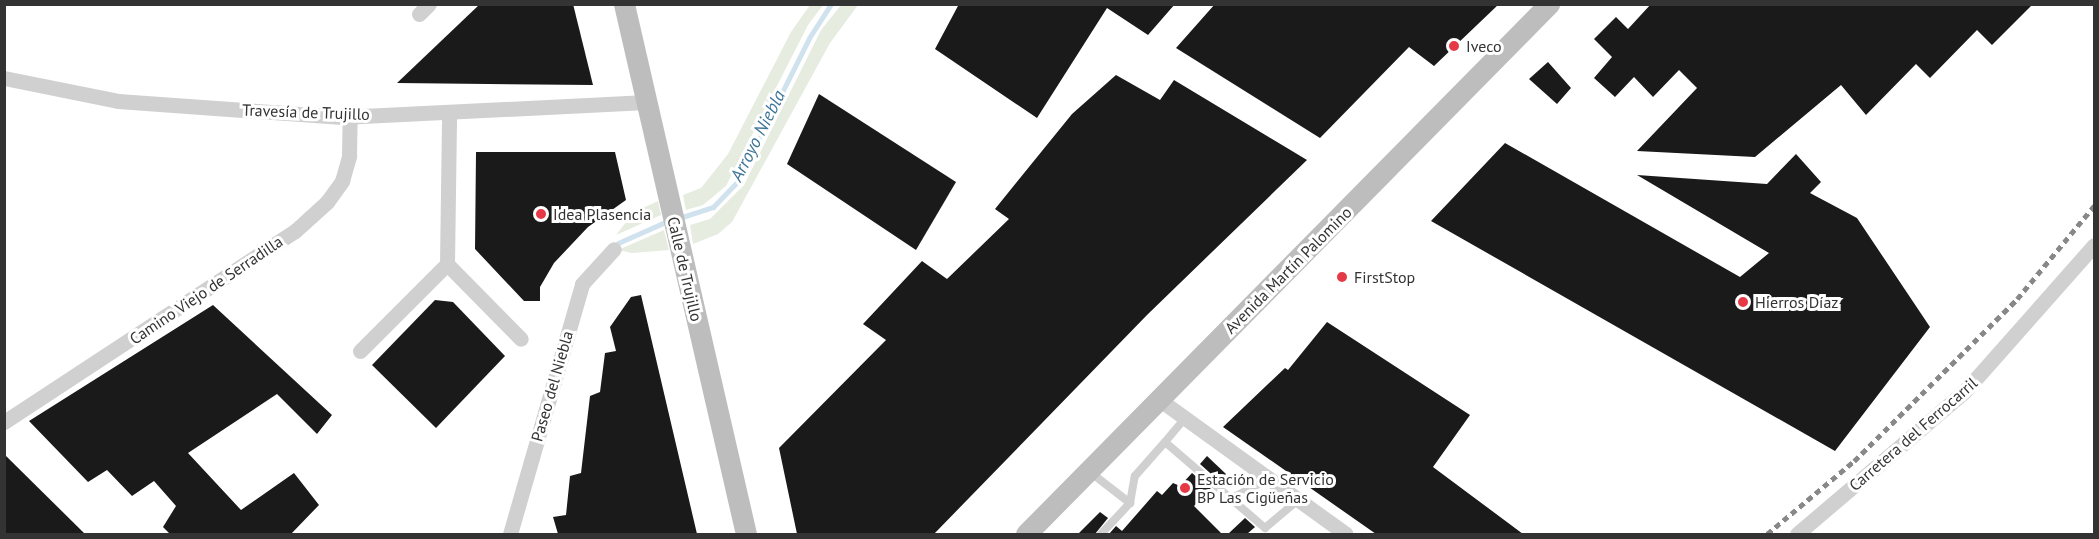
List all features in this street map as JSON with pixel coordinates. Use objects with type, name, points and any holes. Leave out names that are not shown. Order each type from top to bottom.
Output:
[{"type":"main road","name":"Calle de Trujillo","points":[[624,4],[746,534]]},
{"type":"main road","name":"Avenida Martín Palomino","points":[[1030,533],[1549,4]]},
{"type":"street","name":"Travesía de Trujillo","points":[[4,78],[118,101],[350,117],[647,102]]},
{"type":"street","points":[[360,351],[447,264],[449,112]]},
{"type":"street","name":"Camino Viejo de Serradilla","points":[[4,422],[295,231],[327,202],[342,181],[349,156],[350,117]]},
{"type":"street","name":"Carretera del Ferrocarril","points":[[1797,534],[1964,393],[2094,245]]},
{"type":"street","name":"Paseo del Niebla","points":[[510,534],[582,284],[614,249]]},
{"type":"street","points":[[447,264],[521,339]]},
{"type":"street","points":[[1160,400],[1337,532]]},
{"type":"lane","points":[[1101,534],[1130,503],[1135,476],[1185,418]]},
{"type":"lane","points":[[1165,442],[1265,528],[1297,501]]},
{"type":"lane","points":[[1089,471],[1130,503]]},
{"type":"lane","points":[[1232,498],[1268,479]]},
{"type":"shaded area","points":[[810,5],[823,5],[808,25],[726,186],[703,205],[686,210],[683,195],[701,188],[728,154],[791,32]]},
{"type":"shaded area","points":[[841,5],[858,5],[830,43],[732,222],[718,234],[693,244],[690,225],[710,219],[744,185],[821,30]]},
{"type":"shaded area","points":[[658,201],[661,215],[616,235],[634,212]]},
{"type":"shaded area","points":[[664,230],[669,250],[632,253],[618,250]]},
{"type":"building","points":[[480,4],[573,4],[593,85],[397,83]]},
{"type":"building","points":[[959,4],[1175,4],[1148,35],[1107,8],[1037,118],[935,49]]},
{"type":"building","points":[[1215,4],[1499,4],[1434,66],[1409,47],[1320,138],[1176,48]]},
{"type":"building","points":[[1651,4],[2033,4],[1992,45],[1977,30],[1930,78],[1916,64],[1866,115],[1841,85],[1755,157],[1637,151],[1697,88],[1679,70],[1653,97],[1634,77],[1615,97],[1594,78],[1612,57],[1594,39],[1616,17],[1628,29]]},
{"type":"building","points":[[1548,62],[1571,88],[1557,104],[1529,79]]},
{"type":"building","points":[[1116,75],[1160,100],[1174,80],[1307,160],[1147,315],[934,534],[797,534],[779,448],[886,340],[863,324],[922,261],[947,279],[1009,219],[995,209],[1072,114]]},
{"type":"building","points":[[819,94],[956,182],[916,250],[787,164]]},
{"type":"building","name":"Hierros Díaz","points":[[1505,143],[1740,277],[1769,253],[1637,175],[1767,184],[1796,154],[1821,182],[1810,193],[1857,218],[1930,327],[1835,451],[1431,221]]},
{"type":"building","name":"Idea Plasencia","points":[[476,152],[615,152],[626,200],[588,227],[554,263],[540,287],[540,301],[524,301],[475,249]]},
{"type":"building","points":[[641,295],[697,534],[558,534],[553,517],[566,515],[570,476],[581,473],[590,396],[600,392],[605,353],[616,351],[610,327],[631,297]]},
{"type":"building","points":[[435,300],[453,302],[505,356],[436,428],[372,365]]},
{"type":"building","points":[[213,305],[332,415],[317,434],[277,394],[188,453],[241,510],[294,473],[319,505],[291,534],[170,534],[163,527],[176,506],[154,481],[132,496],[107,470],[88,482],[29,421]]},
{"type":"building","points":[[1327,322],[1470,415],[1433,467],[1523,534],[1376,534],[1223,427],[1285,368],[1288,370]]},
{"type":"building","points":[[4,454],[85,534],[4,534]]},
{"type":"building","points":[[1207,456],[1226,474],[1219,481],[1200,464]]},
{"type":"building","points":[[1192,473],[1211,489],[1194,506],[1222,534],[1109,534],[1116,526],[1122,531],[1157,491],[1162,495],[1173,483],[1180,486]]},
{"type":"building","points":[[1100,512],[1108,518],[1095,534],[1078,534]]},
{"type":"building","points":[[1245,518],[1255,527],[1247,534],[1228,534]]},
{"type":"waterway","name":"Arroyo Niebla","points":[[679,218],[713,207],[737,182],[809,38],[831,4]]},
{"type":"waterway","name":"Arroyo Niebla","points":[[618,243],[670,220]]},
{"type":"railway","points":[[1767,534],[1854,461],[2017,299],[2094,206]]},
{"type":"place","name":"Iveco","points":[[1454,46]]},
{"type":"place","name":"Idea Plasencia","points":[[541,214]]},
{"type":"place","name":"FirstStop","points":[[1342,277]]},
{"type":"place","name":"Hierros Díaz","points":[[1743,302]]},
{"type":"place","name":"Estación de Servicio BP Las Cigüeñas","points":[[1185,488]]}]
